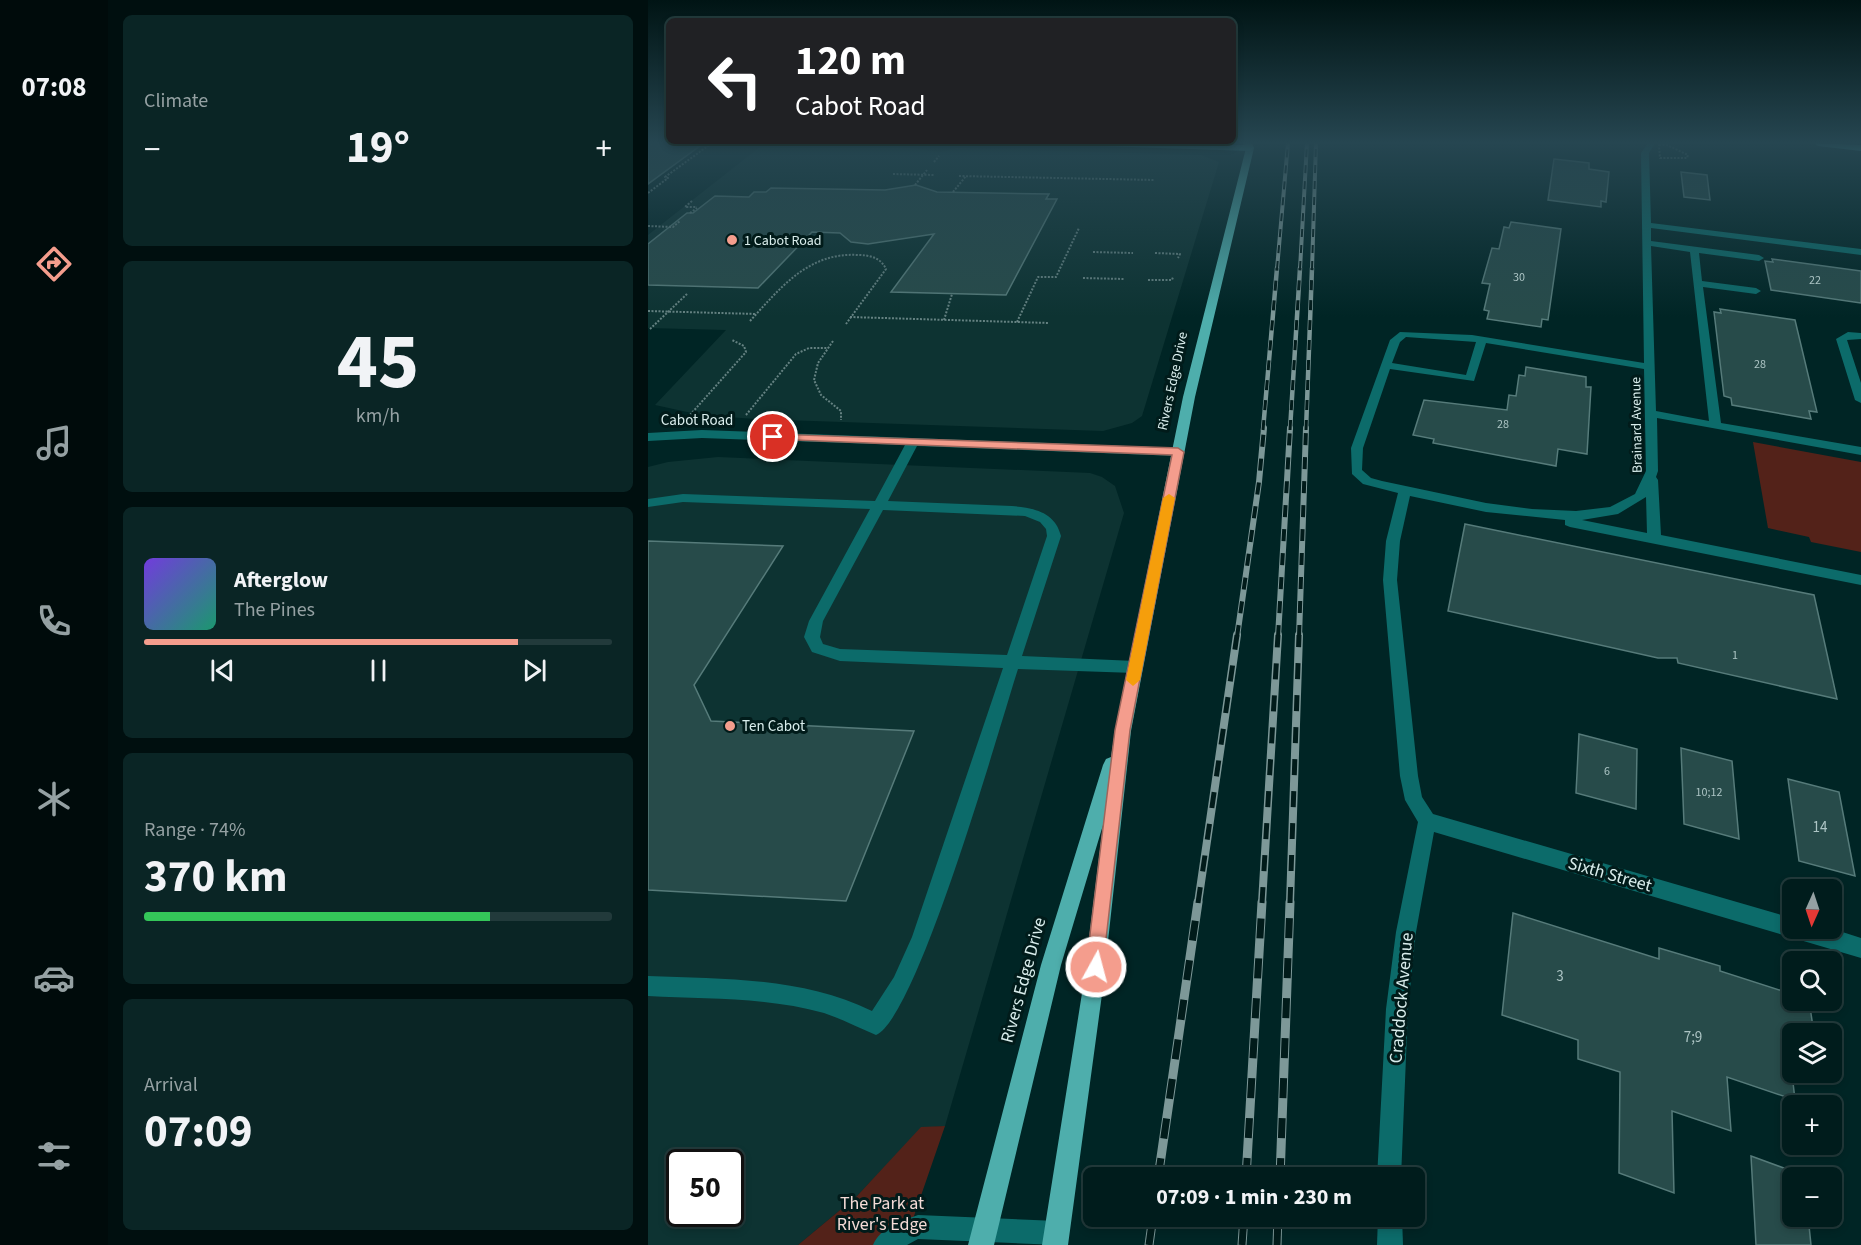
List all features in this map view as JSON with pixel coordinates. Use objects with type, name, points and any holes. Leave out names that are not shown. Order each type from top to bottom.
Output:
[{"type":"main road","name":"Rivers Edge Drive","points":[[1056,1239],[1093,987],[1123,730],[1202,338],[1237,201]]},
{"type":"main road","name":"Rivers Edge Drive","points":[[983,1237],[1051,965],[1123,730]]},
{"type":"street","name":"Brainard Avenue","points":[[1386,365],[1354,465],[1362,478],[1380,485],[1532,515],[1583,516],[1622,508],[1637,500],[1646,492],[1652,471],[1647,201]]},
{"type":"street","points":[[1647,225],[1861,252]]},
{"type":"street","points":[[1647,243],[1759,258]]},
{"type":"street","points":[[1695,250],[1715,425]]},
{"type":"street","points":[[1698,283],[1756,291]]},
{"type":"street","points":[[1482,340],[1470,379],[1386,365],[1395,340],[1404,334],[1482,340],[1650,367]]},
{"type":"street","points":[[1861,336],[1848,335],[1840,339],[1861,400]]},
{"type":"street","points":[[1651,414],[1861,451]]},
{"type":"street","name":"Cabot Road","points":[[648,437],[702,434],[1178,452]]},
{"type":"street","points":[[913,442],[812,630],[813,642],[817,648],[840,655],[1136,667]]},
{"type":"street","points":[[1652,471],[1654,539]]},
{"type":"street","points":[[1405,490],[1391,553],[1391,597],[1408,776],[1414,800],[1427,821]]},
{"type":"street","points":[[648,503],[683,498],[1012,510],[1037,514],[1048,521],[1053,530],[1053,543],[921,940],[901,984],[876,1024],[839,1006],[795,996],[648,986]]},
{"type":"street","points":[[1532,515],[1857,579]]},
{"type":"street","name":"Sixth Street","points":[[1427,821],[1782,925]]},
{"type":"street","name":"Craddock Avenue","points":[[1390,1167],[1398,999],[1406,933],[1427,821]]},
{"type":"street","name":"Sixth Street","points":[[1831,939],[1861,948]]},
{"type":"street","points":[[886,1245],[904,1232],[918,1227],[983,1237],[1056,1239]]},
{"type":"street","points":[[1389,1227],[1390,1245]]},
{"type":"path","points":[[690,213],[697,207],[685,207],[692,201]]},
{"type":"path","points":[[648,226],[673,227],[680,221]]},
{"type":"path","points":[[1017,322],[1038,277],[1056,277],[1079,228]]},
{"type":"path","points":[[1093,252],[1133,253]]},
{"type":"path","points":[[1155,253],[1180,254],[1178,258]]},
{"type":"path","points":[[750,321],[806,264],[844,255],[878,259],[884,263],[886,269],[846,324]]},
{"type":"path","points":[[1148,280],[1172,280],[1173,277]]},
{"type":"path","points":[[1083,278],[1124,279]]},
{"type":"path","points":[[650,329],[688,293]]},
{"type":"path","points":[[944,320],[952,294]]},
{"type":"path","points":[[648,310],[757,314]]},
{"type":"path","points":[[850,317],[1049,323]]},
{"type":"path","points":[[688,417],[746,352],[744,346],[732,340]]},
{"type":"path","points":[[833,341],[816,366],[814,383],[823,400],[842,414],[839,424]]},
{"type":"path","points":[[742,421],[796,354],[809,348],[828,348]]},
{"type":"shaded area","points":[[691,201],[1207,201],[1142,416],[1132,423],[1103,431],[755,419],[701,415],[655,405],[726,330],[648,328],[648,235]]},
{"type":"shaded area","points":[[718,457],[1090,473],[1102,477],[1115,486],[1124,513],[945,1126],[921,1128],[857,1196],[798,1245],[648,1245],[648,467],[668,462]]},
{"type":"green space","points":[[1753,442],[1861,462],[1861,552],[1811,542],[1809,537],[1768,528]]},
{"type":"green space","name":"The Park at River's Edge","points":[[945,1126],[904,1245],[798,1245],[857,1196],[921,1127]]},
{"type":"building","name":"1 Cabot Road","points":[[708,201],[1056,201],[1006,295],[891,292],[934,234],[868,244],[851,242],[840,233],[812,232],[758,288],[648,285],[648,244],[687,213],[693,213]]},
{"type":"building","points":[[1556,201],[1601,201],[1601,207]]},
{"type":"building","points":[[1511,222],[1561,229],[1548,320],[1542,319],[1541,327],[1487,319],[1489,311],[1484,310],[1490,284],[1482,283],[1492,248],[1499,249],[1504,227],[1509,228]]},
{"type":"building","points":[[1772,259],[1861,271],[1861,303],[1771,290],[1765,261],[1773,262]]},
{"type":"building","points":[[1720,309],[1795,320],[1817,412],[1809,411],[1811,419],[1732,405],[1731,398],[1724,396],[1714,312],[1721,313]]},
{"type":"building","points":[[1526,367],[1586,377],[1586,387],[1591,387],[1587,454],[1558,449],[1556,466],[1433,443],[1434,439],[1413,435],[1424,400],[1507,410],[1509,395],[1516,396],[1519,375],[1525,376]]},
{"type":"building","points":[[1465,524],[1814,595],[1837,699],[1678,663],[1677,658],[1658,658],[1448,611]]},
{"type":"building","name":"Ten Cabot","points":[[648,541],[783,546],[694,685],[711,721],[914,731],[846,901],[648,890]]},
{"type":"building","points":[[1579,734],[1637,749],[1636,809],[1576,793]]},
{"type":"building","points":[[1681,748],[1732,761],[1739,839],[1684,824]]},
{"type":"building","points":[[1788,779],[1839,792],[1855,876],[1799,861]]},
{"type":"building","points":[[1513,913],[1659,959],[1659,948],[1720,966],[1720,971],[1782,991],[1782,1011],[1811,1011],[1812,1023],[1782,1023],[1782,1083],[1793,1083],[1794,1095],[1782,1096],[1727,1077],[1731,1131],[1672,1111],[1674,1193],[1619,1173],[1620,1072],[1578,1059],[1578,1040],[1502,1015]]},
{"type":"building","points":[[1751,1156],[1782,1167],[1782,1227],[1809,1227],[1811,1245],[1756,1245]]},
{"type":"railway","points":[[1277,269],[1283,201]]},
{"type":"railway","points":[[1300,269],[1304,201]]},
{"type":"railway","points":[[1312,269],[1314,201]]},
{"type":"railway","points":[[1263,430],[1277,268]]},
{"type":"railway","points":[[1290,430],[1300,268]]},
{"type":"railway","points":[[1306,430],[1312,268]]},
{"type":"railway","points":[[1237,637],[1259,482],[1264,428]]},
{"type":"railway","points":[[1278,637],[1290,428]]},
{"type":"railway","points":[[1299,637],[1306,428]]},
{"type":"railway","points":[[1198,903],[1237,635]]},
{"type":"railway","points":[[1262,903],[1278,635]]},
{"type":"railway","points":[[1290,903],[1299,635]]},
{"type":"railway","points":[[1160,1167],[1198,902]]},
{"type":"railway","points":[[1247,1167],[1262,902]]},
{"type":"railway","points":[[1280,1167],[1290,902]]},
{"type":"railway","points":[[1149,1245],[1151,1227]]},
{"type":"railway","points":[[1242,1245],[1243,1227]]},
{"type":"railway","points":[[1277,1245],[1278,1227]]},
{"type":"slow traffic","points":[[1133,680],[1169,498]]},
{"type":"place","name":"1 Cabot Road","points":[[732,240]]},
{"type":"place","name":"Ten Cabot","points":[[730,726]]},
{"type":"route","points":[[773,437],[1178,452],[1123,730],[1096,967]]}]
